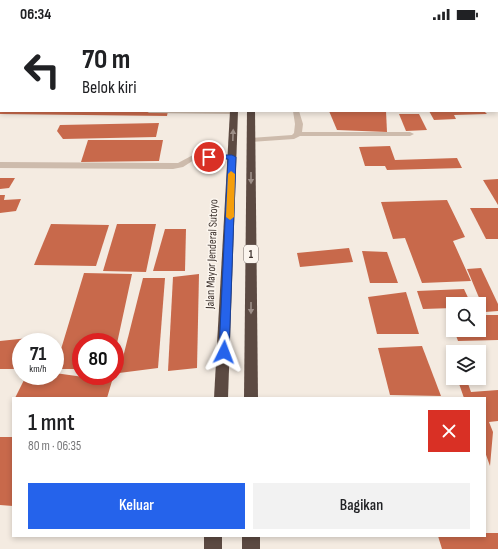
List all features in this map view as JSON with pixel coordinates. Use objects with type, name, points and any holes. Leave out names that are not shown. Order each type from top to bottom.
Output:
[{"type":"highway","name":"Jalan Mayor Jenderal Sutoyo","points":[[221,397],[234,112]]},
{"type":"highway","name":"1","points":[[251,112],[251,397]]},
{"type":"highway","points":[[213,537],[213,549]]},
{"type":"highway","points":[[251,537],[251,549]]},
{"type":"lane","points":[[296,112],[299,124],[298,134]]},
{"type":"lane","points":[[251,140],[294,137],[298,134],[410,134]]},
{"type":"lane","points":[[0,164],[173,166],[180,165],[194,158],[232,157]]},
{"type":"building","points":[[0,112],[168,112],[167,116],[0,114]]},
{"type":"building","points":[[329,112],[386,112],[387,132],[337,130]]},
{"type":"building","points":[[430,112],[485,112],[487,114],[454,115],[456,119],[434,120]]},
{"type":"building","points":[[399,114],[419,114],[427,130],[406,131]]},
{"type":"building","points":[[159,123],[156,137],[63,139],[57,131],[60,125]]},
{"type":"building","points":[[88,140],[163,140],[159,161],[81,162]]},
{"type":"building","points":[[390,146],[395,160],[457,158],[462,168],[387,170],[385,166],[365,166],[359,147]]},
{"type":"building","points":[[0,178],[15,178],[9,188],[0,189]]},
{"type":"building","points":[[498,179],[498,205],[483,180]]},
{"type":"building","points":[[0,195],[5,195],[4,200],[21,199],[16,211],[0,213]]},
{"type":"building","points":[[447,200],[465,237],[453,241],[471,281],[422,283],[405,238],[393,239],[381,202]]},
{"type":"building","points":[[470,208],[498,208],[498,239],[486,239]]},
{"type":"building","points":[[51,224],[109,225],[96,266],[34,265]]},
{"type":"building","points":[[117,224],[156,224],[146,272],[103,271]]},
{"type":"building","points":[[165,229],[186,229],[185,271],[153,271]]},
{"type":"building","points":[[349,248],[353,262],[300,267],[297,253]]},
{"type":"building","points":[[362,251],[387,252],[398,283],[370,283]]},
{"type":"building","points":[[481,268],[498,304],[498,311],[486,312],[486,297],[479,297],[467,269]]},
{"type":"building","points":[[84,273],[132,274],[119,333],[72,333],[72,369],[64,369],[64,339]]},
{"type":"building","points":[[199,274],[197,368],[168,371],[173,277]]},
{"type":"building","points":[[143,278],[165,278],[158,368],[124,372],[124,353]]},
{"type":"building","points":[[464,289],[468,297],[446,297],[446,308],[423,309],[417,291]]},
{"type":"building","points":[[406,292],[419,334],[377,334],[368,297]]},
{"type":"building","points":[[486,315],[498,315],[498,340],[458,341],[457,337],[486,337]]},
{"type":"building","points":[[12,340],[12,369],[0,369],[0,341]]},
{"type":"building","points":[[422,346],[441,396],[390,395],[378,348]]},
{"type":"building","points":[[64,374],[72,375],[72,385],[111,385],[107,397],[16,397],[22,385],[64,385]]},
{"type":"building","points":[[459,385],[468,385],[471,392],[498,390],[498,421],[489,422],[493,432],[490,466],[486,455],[486,397],[464,397]]},
{"type":"building","points":[[0,437],[12,437],[12,506],[0,505]]},
{"type":"building","points":[[486,533],[498,533],[498,549],[442,549],[438,537],[486,537]]},
{"type":"slow traffic","points":[[230,217],[231,174]]},
{"type":"route","points":[[209,157],[232,157],[224,352]]}]
